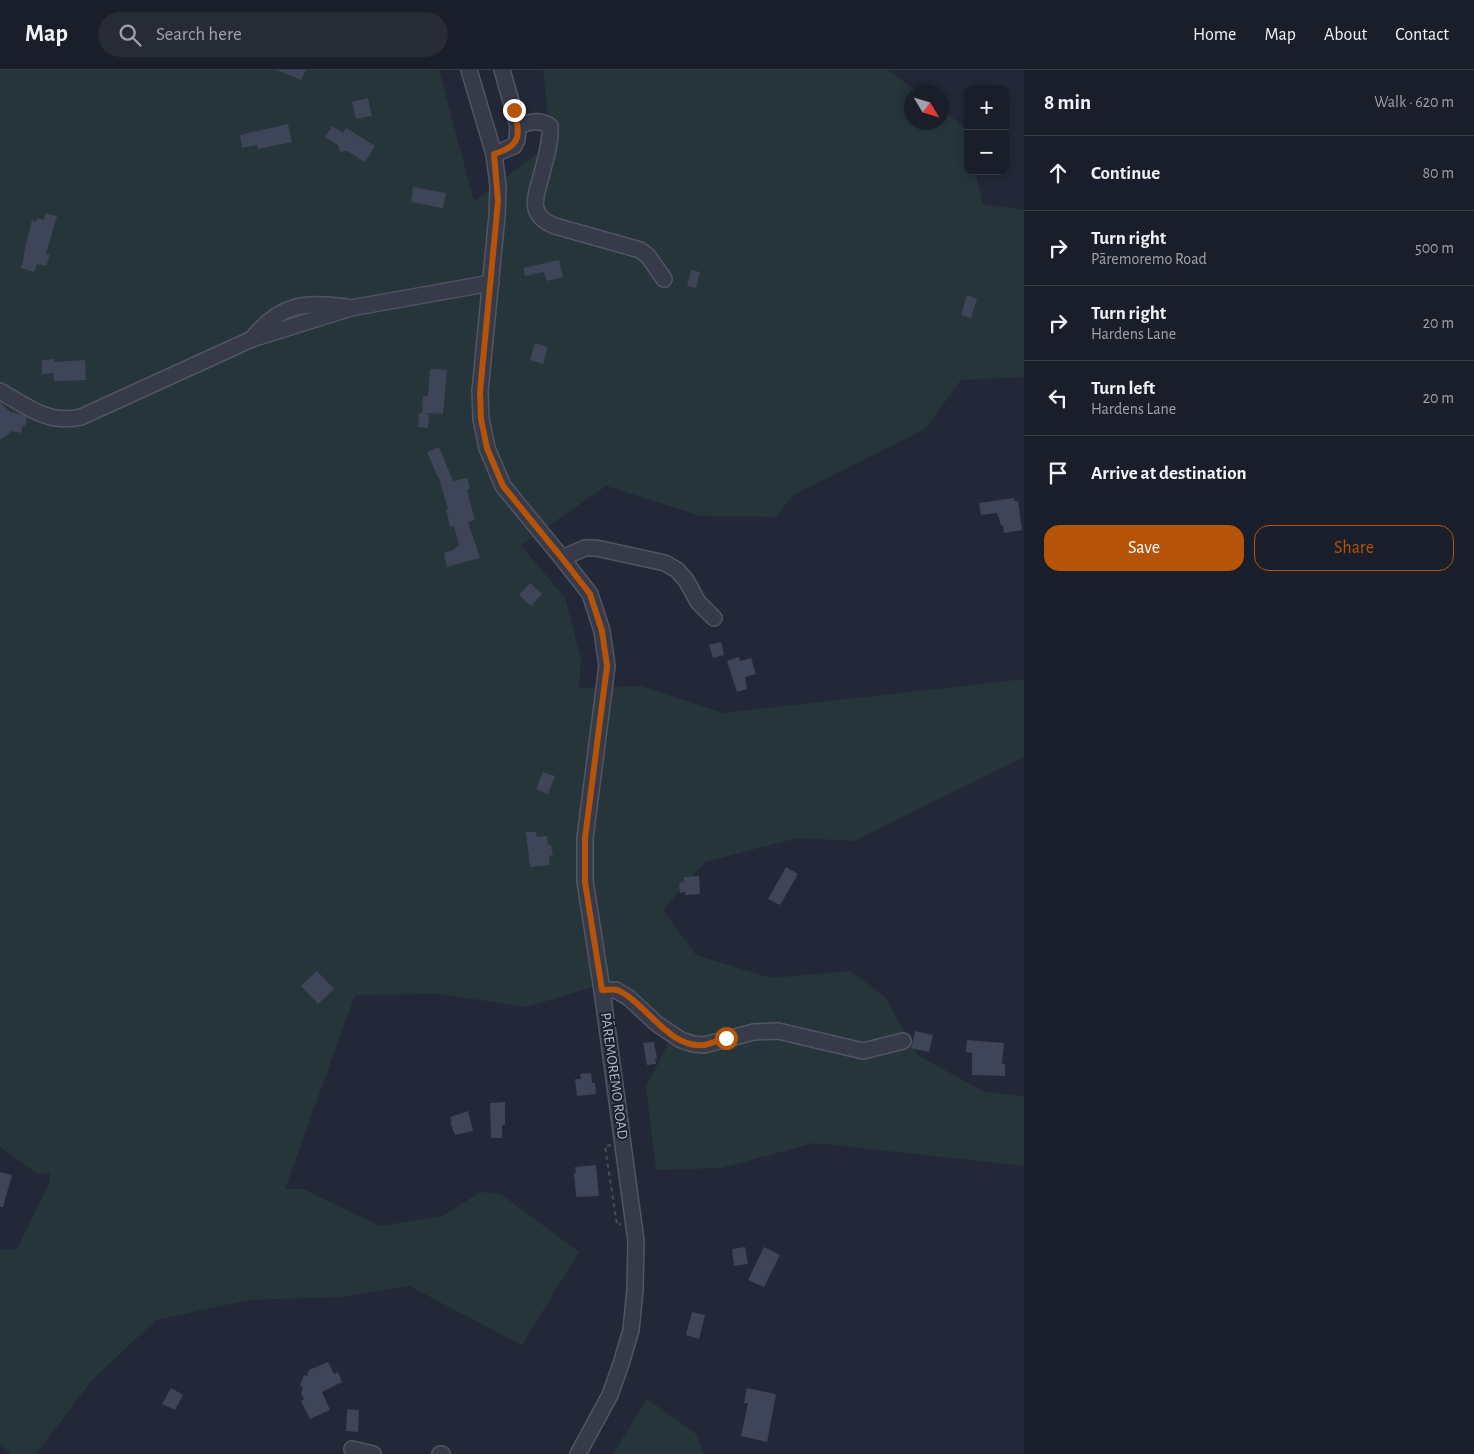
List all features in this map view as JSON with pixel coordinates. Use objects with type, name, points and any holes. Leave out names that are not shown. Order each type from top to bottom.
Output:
[{"type":"street","name":"PĀREMOREMO ROAD","points":[[469,70],[494,154],[498,201],[480,392],[481,419],[487,448],[503,486],[590,594],[602,631],[607,666],[585,838],[585,882],[634,1222],[636,1241],[635,1290],[630,1330],[621,1364],[610,1395],[578,1454]]},
{"type":"street","points":[[494,154],[514,146],[517,140],[518,126],[502,70]]},
{"type":"street","points":[[518,126],[543,121],[550,126],[547,153],[535,194],[536,209],[540,216],[547,223],[555,226],[640,250],[648,256],[664,279]]},
{"type":"street","points":[[0,391],[51,418],[70,420],[81,417],[252,339],[351,308],[490,283]]},
{"type":"street","points":[[562,558],[585,548],[591,548],[666,563],[686,580],[698,602],[714,618]]},
{"type":"street","points":[[602,990],[616,990],[629,998],[657,1024],[681,1040],[693,1044],[704,1045],[754,1032],[778,1032],[862,1051],[904,1041]]},
{"type":"street","points":[[352,1448],[373,1454]]},
{"type":"path","points":[[623,1142],[605,1146],[617,1225],[634,1222]]},
{"type":"shaded area","points":[[0,70],[439,70],[474,201],[551,143],[543,70],[888,70],[908,85],[904,85],[904,130],[949,130],[949,115],[964,127],[964,175],[976,175],[983,204],[1024,210],[1024,377],[961,380],[925,429],[793,495],[776,517],[701,516],[606,486],[521,545],[565,598],[581,659],[579,688],[641,686],[723,713],[1024,679],[1024,757],[854,841],[797,838],[705,862],[663,910],[696,955],[771,978],[850,971],[884,996],[919,1056],[985,1092],[1024,1096],[1024,1166],[814,1143],[722,1168],[656,1170],[646,1087],[673,1034],[616,980],[526,1007],[439,994],[355,995],[285,1189],[303,1189],[380,1226],[443,1216],[480,1192],[501,1194],[579,1252],[522,1345],[409,1286],[340,1297],[249,1300],[156,1320],[92,1380],[36,1454],[12,1454],[0,1444],[0,1250],[17,1249],[50,1182],[50,1174],[36,1173],[0,1147]]},
{"type":"shaded area","points":[[647,1399],[696,1434],[704,1454],[613,1454]]},
{"type":"building","points":[[277,70],[306,70],[301,80]]},
{"type":"building","points":[[368,98],[372,116],[356,119],[352,102]]},
{"type":"building","points":[[288,124],[292,142],[258,149],[257,145],[242,148],[240,135]]},
{"type":"building","points":[[332,126],[343,133],[346,128],[375,146],[365,162],[347,151],[340,152],[338,145],[325,137]]},
{"type":"building","points":[[413,187],[446,193],[443,208],[411,202]]},
{"type":"building","points":[[45,213],[57,216],[46,254],[50,255],[46,266],[37,264],[34,272],[21,268],[23,257],[32,220],[36,222],[37,218],[44,220]]},
{"type":"building","points":[[559,260],[563,277],[547,281],[544,272],[525,276],[523,268]]},
{"type":"building","points":[[691,270],[700,272],[696,288],[687,286]]},
{"type":"building","points":[[967,295],[977,299],[971,318],[961,315]]},
{"type":"building","points":[[535,343],[548,347],[543,364],[530,360]]},
{"type":"building","points":[[54,359],[54,362],[85,360],[86,380],[54,381],[54,373],[42,374],[42,360]]},
{"type":"building","points":[[430,369],[447,370],[443,414],[424,413],[429,414],[428,428],[418,427],[419,413],[422,413],[423,396],[428,396]]},
{"type":"building","points":[[0,402],[10,412],[27,417],[21,433],[12,431],[0,440]]},
{"type":"building","points":[[439,447],[453,481],[467,478],[470,489],[467,490],[475,520],[468,522],[480,558],[447,567],[444,553],[459,546],[454,526],[450,527],[446,509],[448,509],[439,478],[427,452]]},
{"type":"building","points":[[1014,498],[1014,501],[1018,501],[1022,530],[1004,533],[1003,525],[1001,525],[997,513],[981,515],[979,503]]},
{"type":"building","points":[[530,583],[542,594],[531,606],[519,595]]},
{"type":"building","points":[[721,642],[724,655],[713,658],[709,645]]},
{"type":"building","points":[[739,657],[740,661],[751,658],[756,674],[745,677],[747,689],[737,692],[727,661]]},
{"type":"building","points":[[543,772],[555,776],[548,794],[536,789]]},
{"type":"building","points":[[526,832],[536,832],[537,837],[547,836],[548,845],[551,845],[553,855],[549,856],[550,865],[530,867]]},
{"type":"building","points":[[786,867],[798,874],[780,905],[768,899]]},
{"type":"building","points":[[699,876],[700,894],[685,895],[685,892],[680,893],[679,883],[684,882],[684,877]]},
{"type":"building","points":[[317,971],[334,989],[318,1004],[301,986]]},
{"type":"building","points":[[915,1031],[933,1035],[929,1052],[911,1048]]},
{"type":"building","points":[[967,1040],[1004,1043],[1002,1064],[1005,1064],[1005,1076],[972,1075],[972,1053],[966,1052]]},
{"type":"building","points":[[654,1042],[656,1064],[647,1065],[643,1043]]},
{"type":"building","points":[[591,1073],[592,1083],[595,1083],[596,1094],[577,1096],[575,1079],[581,1079],[580,1074]]},
{"type":"building","points":[[505,1102],[505,1125],[502,1125],[502,1138],[491,1138],[490,1103]]},
{"type":"building","points":[[468,1111],[473,1131],[455,1135],[450,1117]]},
{"type":"building","points":[[596,1165],[599,1196],[576,1197],[575,1167]]},
{"type":"building","points":[[0,1172],[12,1175],[3,1207],[0,1207]]},
{"type":"building","points":[[745,1247],[748,1264],[734,1266],[732,1249]]},
{"type":"building","points":[[764,1247],[780,1255],[764,1287],[748,1280]]},
{"type":"building","points":[[692,1312],[705,1315],[699,1339],[686,1335]]},
{"type":"building","points":[[328,1362],[334,1374],[338,1372],[342,1382],[322,1392],[330,1410],[310,1419],[301,1401],[304,1399],[301,1393],[303,1387],[300,1386],[304,1375],[307,1376],[309,1370]]},
{"type":"building","points":[[171,1388],[183,1395],[175,1410],[162,1404]]},
{"type":"building","points":[[747,1388],[776,1395],[767,1442],[741,1436],[748,1403],[744,1403]]},
{"type":"building","points":[[347,1409],[359,1410],[358,1432],[346,1431]]},
{"type":"route","points":[[514,110],[518,126],[517,140],[514,146],[494,154],[498,201],[480,392],[481,419],[487,448],[503,486],[590,594],[602,631],[607,666],[585,838],[585,882],[602,990],[616,990],[629,998],[657,1024],[681,1040],[704,1045],[726,1038]]}]
